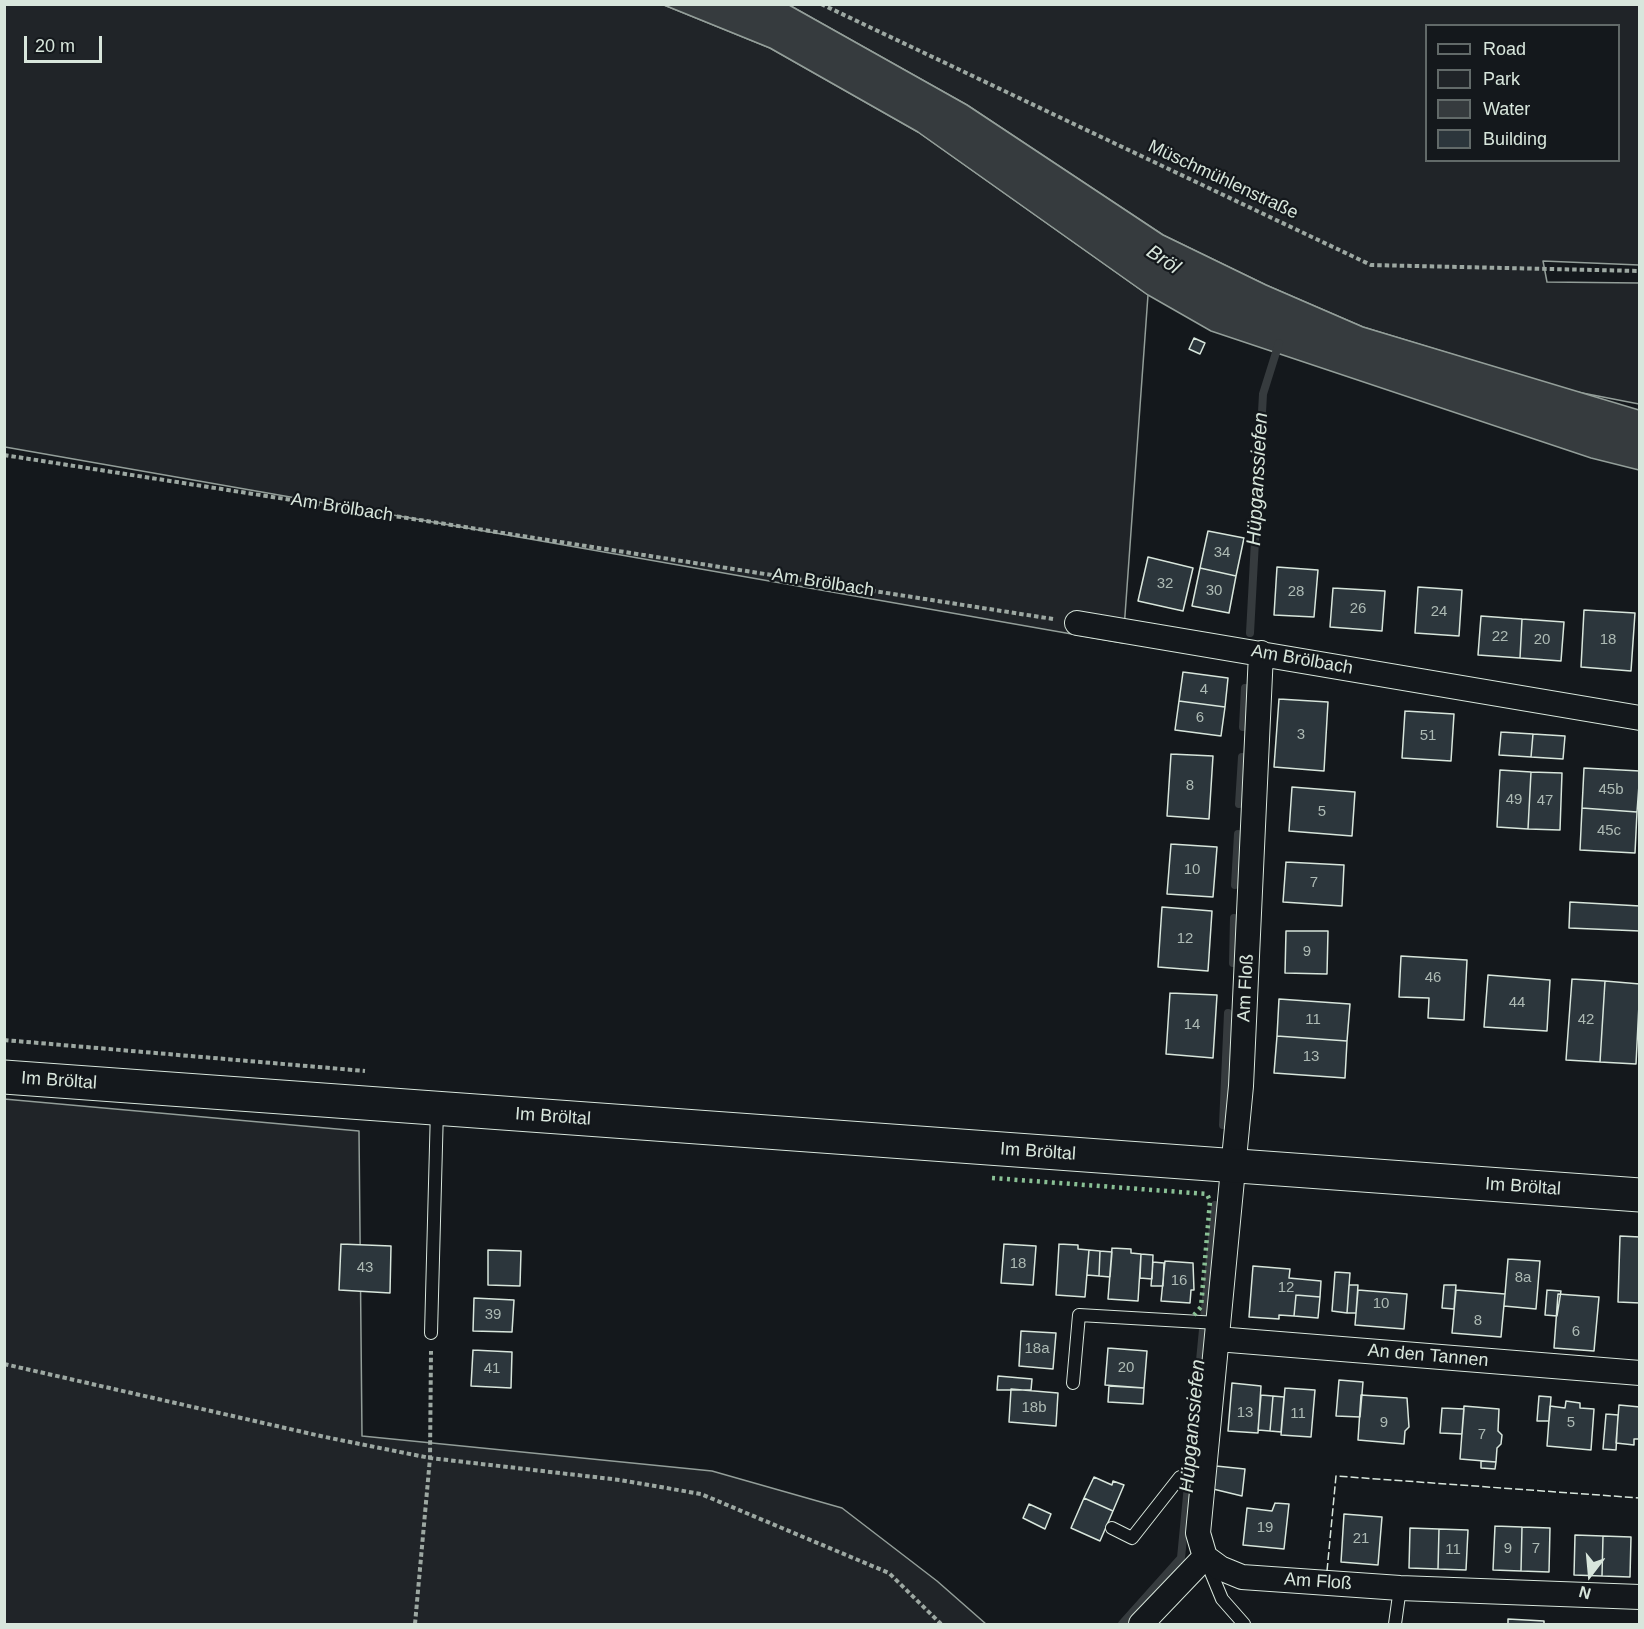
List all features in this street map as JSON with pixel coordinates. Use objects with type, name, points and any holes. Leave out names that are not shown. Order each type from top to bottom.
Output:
[{"type":"main road","name":"Im Bröltal","points":[[4,1077],[1640,1195]]},
{"type":"street","name":"Am Brölbach","points":[[1077,623],[1640,718]]},
{"type":"street","name":"Am Floß","points":[[1261,653],[1241,1086],[1198,1533],[1205,1557],[1220,1568],[1242,1577],[1401,1588],[1640,1597]]},
{"type":"street","name":"An den Tannen","points":[[1218,1331],[1640,1373]]},
{"type":"street","points":[[1148,1617],[1205,1557]]},
{"type":"lane","points":[[431,1333],[437,1108]]},
{"type":"lane","points":[[1073,1383],[1079,1315],[1194,1321],[1218,1331]]},
{"type":"lane","points":[[1112,1528],[1132,1538],[1180,1477],[1204,1472]]},
{"type":"lane","name":"Am Floß","points":[[1205,1557],[1222,1599],[1244,1624]]},
{"type":"lane","points":[[1395,1624],[1401,1588]]},
{"type":"path","name":"Müschmühlenstraße","points":[[821,4],[1371,265],[1640,271]]},
{"type":"path","name":"Am Brölbach","points":[[4,455],[1077,623]]},
{"type":"path","points":[[416,1624],[430,1458],[431,1333]]},
{"type":"path","points":[[4,1364],[325,1437],[430,1458],[620,1480],[700,1494],[889,1573],[941,1624]]},
{"type":"green space","points":[[4,5],[664,5],[770,48],[918,132],[1148,295],[1123,643],[5,447]]},
{"type":"green space","points":[[789,5],[1639,5],[1639,265],[1543,261],[1547,282],[1639,283],[1639,404],[1572,391],[1363,327],[1266,285],[1163,235],[967,105]]},
{"type":"green space","points":[[4,1099],[359,1131],[362,1436],[712,1471],[842,1508],[937,1581],[986,1624],[5,1624]]},
{"type":"water","name":"Bröl","points":[[664,5],[789,5],[967,105],[1163,235],[1266,285],[1363,327],[1639,410],[1639,470],[1591,458],[1211,331],[1148,295],[918,132],[770,48]]},
{"type":"building","points":[[1194,338],[1205,343],[1200,354],[1189,349]]},
{"type":"building","points":[[1208,531],[1244,538],[1236,576],[1200,568]]},
{"type":"building","points":[[1148,557],[1193,568],[1183,611],[1138,601]]},
{"type":"building","points":[[1277,567],[1318,570],[1314,617],[1274,615]]},
{"type":"building","points":[[1200,568],[1236,576],[1229,613],[1192,606]]},
{"type":"building","points":[[1418,587],[1462,590],[1459,636],[1415,633]]},
{"type":"building","points":[[1333,588],[1385,591],[1382,631],[1330,627]]},
{"type":"building","points":[[1584,610],[1635,613],[1631,671],[1581,667]]},
{"type":"building","points":[[1481,616],[1522,619],[1520,658],[1478,655]]},
{"type":"building","points":[[1522,619],[1564,622],[1561,661],[1520,658]]},
{"type":"building","points":[[1183,672],[1228,678],[1225,707],[1179,701]]},
{"type":"building","points":[[1279,699],[1328,702],[1324,771],[1274,767]]},
{"type":"building","points":[[1179,701],[1225,707],[1221,736],[1175,730]]},
{"type":"building","points":[[1405,711],[1454,714],[1451,761],[1402,758]]},
{"type":"building","points":[[1501,732],[1533,734],[1531,757],[1499,755]]},
{"type":"building","points":[[1533,734],[1565,736],[1563,759],[1531,757]]},
{"type":"building","points":[[1171,754],[1213,756],[1209,819],[1167,816]]},
{"type":"building","points":[[1584,768],[1640,771],[1637,812],[1582,808]]},
{"type":"building","points":[[1500,770],[1531,772],[1528,829],[1497,827]]},
{"type":"building","points":[[1531,772],[1562,773],[1560,830],[1528,829]]},
{"type":"building","points":[[1292,787],[1355,792],[1352,836],[1289,831]]},
{"type":"building","points":[[1582,808],[1637,812],[1635,853],[1580,850]]},
{"type":"building","points":[[1171,844],[1217,847],[1213,897],[1167,894]]},
{"type":"building","points":[[1286,862],[1344,865],[1342,906],[1283,902]]},
{"type":"building","points":[[1570,902],[1640,906],[1640,931],[1569,928]]},
{"type":"building","points":[[1162,907],[1212,911],[1208,971],[1158,967]]},
{"type":"building","points":[[1286,931],[1328,931],[1327,974],[1285,973]]},
{"type":"building","points":[[1401,956],[1467,960],[1464,1020],[1428,1018],[1429,998],[1399,997]]},
{"type":"building","points":[[1488,975],[1550,980],[1547,1031],[1484,1027]]},
{"type":"building","points":[[1572,979],[1605,981],[1600,1062],[1566,1060]]},
{"type":"building","points":[[1605,981],[1640,984],[1636,1064],[1600,1062]]},
{"type":"building","points":[[1170,993],[1217,995],[1213,1058],[1166,1054]]},
{"type":"building","points":[[1279,999],[1350,1004],[1347,1041],[1277,1036]]},
{"type":"building","points":[[1277,1036],[1347,1041],[1345,1078],[1274,1073]]},
{"type":"building","points":[[1620,1236],[1640,1237],[1640,1303],[1618,1302]]},
{"type":"building","points":[[341,1244],[391,1246],[390,1293],[339,1290]]},
{"type":"building","points":[[1004,1244],[1036,1246],[1033,1285],[1001,1283]]},
{"type":"building","points":[[1059,1244],[1078,1245],[1078,1249],[1089,1250],[1085,1297],[1056,1295]]},
{"type":"building","points":[[1112,1248],[1131,1249],[1131,1253],[1141,1254],[1138,1301],[1108,1299]]},
{"type":"building","points":[[488,1250],[521,1251],[520,1286],[488,1285]]},
{"type":"building","points":[[1089,1250],[1100,1251],[1099,1276],[1087,1275]]},
{"type":"building","points":[[1100,1251],[1112,1252],[1110,1277],[1099,1276]]},
{"type":"building","points":[[1141,1254],[1153,1255],[1152,1279],[1140,1278]]},
{"type":"building","points":[[1508,1259],[1540,1261],[1536,1309],[1504,1306]]},
{"type":"building","points":[[1165,1261],[1193,1263],[1194,1290],[1191,1290],[1190,1303],[1161,1301]]},
{"type":"building","points":[[1153,1262],[1164,1263],[1163,1286],[1151,1286]]},
{"type":"building","points":[[1253,1266],[1290,1269],[1289,1278],[1321,1281],[1320,1297],[1296,1295],[1294,1316],[1279,1315],[1279,1319],[1249,1317]]},
{"type":"building","points":[[1335,1272],[1350,1273],[1347,1313],[1332,1311]]},
{"type":"building","points":[[1349,1285],[1358,1285],[1356,1313],[1347,1313]]},
{"type":"building","points":[[1444,1285],[1456,1285],[1454,1309],[1442,1308]]},
{"type":"building","points":[[1358,1290],[1407,1294],[1404,1329],[1355,1325]]},
{"type":"building","points":[[1456,1290],[1505,1294],[1501,1337],[1452,1333]]},
{"type":"building","points":[[1547,1290],[1561,1291],[1557,1316],[1545,1315]]},
{"type":"building","points":[[1558,1294],[1599,1297],[1594,1351],[1554,1348]]},
{"type":"building","points":[[1296,1295],[1320,1297],[1318,1318],[1294,1316]]},
{"type":"building","points":[[474,1298],[514,1300],[512,1332],[473,1331]]},
{"type":"building","points":[[1021,1331],[1056,1333],[1053,1369],[1019,1366]]},
{"type":"building","points":[[1108,1348],[1147,1351],[1144,1388],[1105,1385]]},
{"type":"building","points":[[473,1350],[512,1352],[511,1388],[471,1386]]},
{"type":"building","points":[[998,1376],[1032,1379],[1031,1390],[997,1390]]},
{"type":"building","points":[[1339,1380],[1363,1382],[1360,1417],[1336,1416]]},
{"type":"building","points":[[1232,1383],[1261,1386],[1258,1433],[1228,1431]]},
{"type":"building","points":[[1109,1386],[1144,1388],[1143,1404],[1108,1402]]},
{"type":"building","points":[[1285,1388],[1315,1390],[1311,1437],[1281,1435]]},
{"type":"building","points":[[1011,1389],[1058,1393],[1056,1426],[1009,1422]]},
{"type":"building","points":[[1261,1395],[1273,1396],[1270,1431],[1258,1430]]},
{"type":"building","points":[[1361,1395],[1407,1398],[1409,1427],[1405,1431],[1404,1444],[1358,1440]]},
{"type":"building","points":[[1273,1396],[1284,1397],[1281,1432],[1270,1431]]},
{"type":"building","points":[[1539,1396],[1551,1397],[1549,1421],[1537,1421]]},
{"type":"building","points":[[1566,1401],[1580,1403],[1580,1408],[1594,1409],[1591,1450],[1547,1446],[1550,1406],[1565,1408]]},
{"type":"building","points":[[1619,1405],[1640,1407],[1640,1439],[1634,1439],[1634,1445],[1616,1443]]},
{"type":"building","points":[[1464,1406],[1499,1409],[1498,1431],[1502,1435],[1501,1444],[1497,1448],[1496,1462],[1460,1459]]},
{"type":"building","points":[[1442,1408],[1464,1409],[1462,1434],[1440,1433]]},
{"type":"building","points":[[1606,1414],[1618,1415],[1616,1450],[1603,1449]]},
{"type":"building","points":[[1481,1461],[1496,1462],[1495,1469],[1481,1468]]},
{"type":"building","points":[[1216,1466],[1245,1469],[1242,1496],[1213,1489]]},
{"type":"building","points":[[1094,1477],[1112,1485],[1113,1481],[1124,1485],[1113,1511],[1084,1498]]},
{"type":"building","points":[[1084,1498],[1113,1511],[1100,1541],[1071,1528]]},
{"type":"building","points":[[1275,1503],[1289,1504],[1284,1549],[1243,1545],[1247,1508],[1272,1511]]},
{"type":"building","points":[[1029,1504],[1051,1514],[1045,1529],[1023,1518]]},
{"type":"building","points":[[1344,1514],[1382,1517],[1378,1565],[1341,1562]]},
{"type":"building","points":[[1495,1526],[1522,1527],[1521,1571],[1493,1570]]},
{"type":"building","points":[[1522,1527],[1550,1528],[1549,1572],[1521,1571]]},
{"type":"building","points":[[1410,1528],[1439,1529],[1438,1569],[1409,1568]]},
{"type":"building","points":[[1439,1529],[1468,1530],[1466,1570],[1438,1569]]},
{"type":"building","points":[[1575,1535],[1603,1536],[1602,1576],[1574,1575]]},
{"type":"building","points":[[1603,1536],[1631,1537],[1630,1577],[1602,1576]]},
{"type":"building","points":[[1508,1619],[1544,1621],[1544,1624],[1508,1624]]},
{"type":"waterway","name":"Hüpganssiefen","points":[[1250,633],[1263,394],[1279,343]]},
{"type":"waterway","name":"Hüpganssiefen","points":[[1243,727],[1245,688]]},
{"type":"waterway","name":"Hüpganssiefen","points":[[1239,804],[1242,757]]},
{"type":"waterway","name":"Hüpganssiefen","points":[[1235,885],[1238,834]]},
{"type":"waterway","name":"Hüpganssiefen","points":[[1233,963],[1234,918]]},
{"type":"waterway","name":"Hüpganssiefen","points":[[1223,1125],[1228,1013]]},
{"type":"waterway","name":"Hüpganssiefen","points":[[1122,1624],[1181,1558],[1215,1205]]},
{"type":"hedge","points":[[992,1178],[1207,1194],[1210,1201],[1201,1307],[1194,1315]]},
{"type":"fence","points":[[1327,1571],[1336,1476],[1640,1498]]}]
